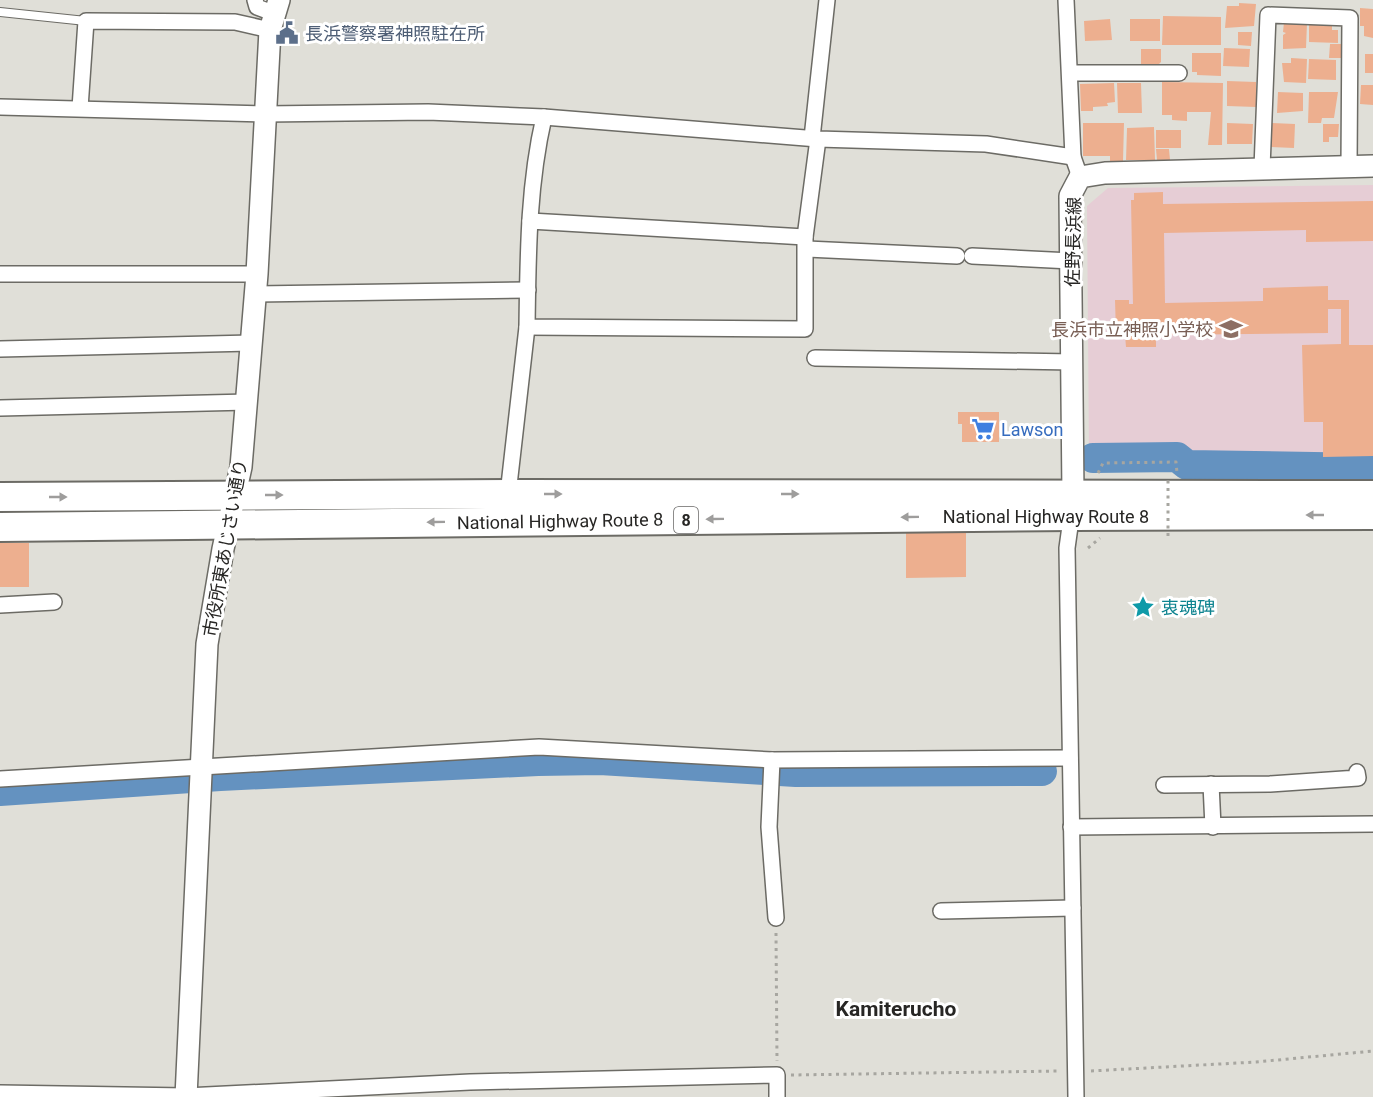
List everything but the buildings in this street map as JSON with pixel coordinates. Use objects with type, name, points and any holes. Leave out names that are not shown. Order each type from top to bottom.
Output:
[{"type":"highway","name":"National Highway Route 8","points":[[0,497],[508,494],[1072,505],[1373,516]]},
{"type":"highway","name":"National Highway Route 8","points":[[0,527],[1072,505],[1373,495]]},
{"type":"street","points":[[255,0],[257,7],[274,14]]},
{"type":"street","points":[[527,327],[805,329],[806,243],[827,0]]},
{"type":"street","points":[[1066,0],[1073,157],[1080,177]]},
{"type":"street","points":[[80,108],[86,21],[235,22],[274,14]]},
{"type":"street","name":"市役所東あじさい通り","points":[[186,1097],[199,774],[207,644],[236,495],[248,402],[265,114],[274,14]]},
{"type":"street","points":[[1262,168],[1268,15],[1350,18],[1349,166]]},
{"type":"street","points":[[1070,73],[1179,72]]},
{"type":"street","points":[[0,107],[265,114],[428,112],[544,117],[815,139],[986,144],[1073,157]]},
{"type":"street","points":[[508,494],[527,327],[530,221],[536,152],[544,117]]},
{"type":"street","name":"佐野長浜線","points":[[1072,505],[1073,362],[1070,196],[1080,177],[1105,172],[1373,166]]},
{"type":"street","points":[[530,221],[964,256],[1071,261]]},
{"type":"street","points":[[0,274],[256,284],[528,290]]},
{"type":"street","points":[[0,349],[251,343]]},
{"type":"street","points":[[814,358],[1073,362]]},
{"type":"street","points":[[0,408],[248,402]]},
{"type":"street","points":[[1072,505],[1067,548],[1076,1097]]},
{"type":"street","points":[[0,605],[54,602]]},
{"type":"street","points":[[0,779],[199,774],[539,747],[772,760],[1070,758]]},
{"type":"street","points":[[772,760],[769,827],[776,918]]},
{"type":"street","points":[[1164,785],[1358,778],[1357,772]]},
{"type":"street","points":[[1211,784],[1213,827]]},
{"type":"street","points":[[1071,827],[1373,824]]},
{"type":"street","points":[[941,911],[1073,908]]},
{"type":"street","points":[[0,1093],[186,1097],[470,1082],[777,1075],[777,1097]]},
{"type":"lane","points":[[0,12],[86,21]]},
{"type":"path","points":[[1167,536],[1168,480]]},
{"type":"path","points":[[1088,548],[1100,538]]},
{"type":"path","points":[[776,918],[777,1075],[1076,1071],[1256,1062],[1373,1051]]},
{"type":"shaded area","name":"長浜市立神照小学校","points":[[1373,185],[1373,463],[1350,463],[1350,471],[1198,470],[1197,461],[1186,461],[1177,452],[1089,454],[1087,206],[1108,188]]},
{"type":"waterway","points":[[1093,458],[1177,457],[1187,465],[1373,468]]},
{"type":"waterway","points":[[0,791],[220,776],[538,761],[600,760],[796,772],[1042,771]]},
{"type":"place","name":"長浜警察署神照駐在所","points":[[287,33]]},
{"type":"place","name":"長浜市立神照小学校","points":[[1231,329]]},
{"type":"place","name":"Lawson","points":[[983,429]]},
{"type":"place","name":"衷魂碑","points":[[1143,607]]},
{"type":"district","name":"Kamiterucho","points":[[896,1009]]}]
